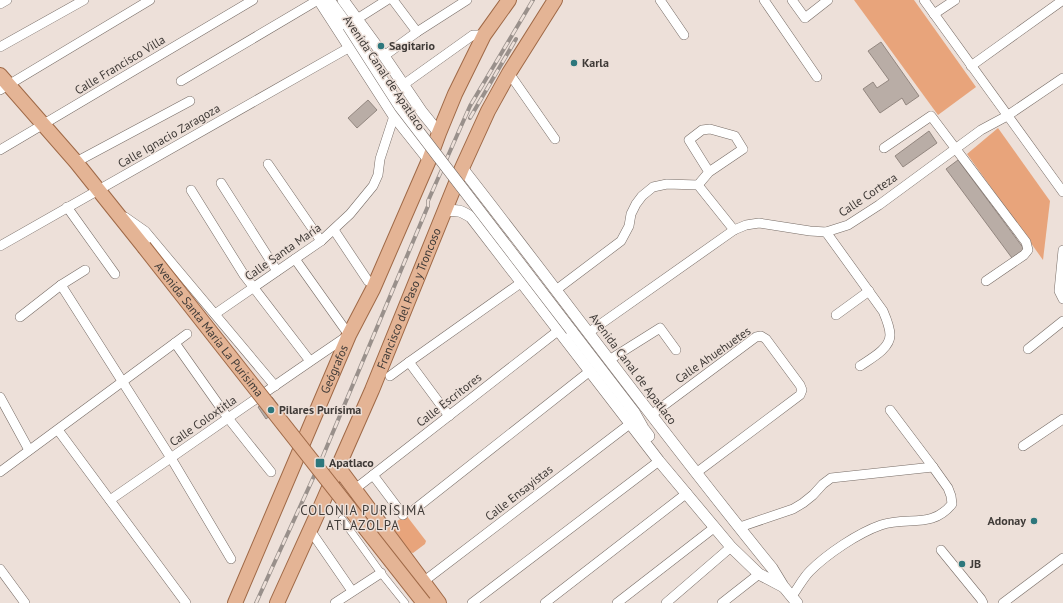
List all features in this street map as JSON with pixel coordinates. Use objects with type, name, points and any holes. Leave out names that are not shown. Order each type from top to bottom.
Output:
[{"type":"main road","points":[[429,160],[455,94],[484,35],[509,0]]},
{"type":"main road","name":"Francisco del Paso y Troncoso","points":[[277,603],[372,390],[444,211],[488,111],[509,73],[554,0]]},
{"type":"main road","name":"Avenida Santa María La Purísima","points":[[3,83],[43,124],[76,162],[424,603]]},
{"type":"main road","name":"Geógrafos","points":[[235,603],[349,335],[373,289],[429,160]]},
{"type":"main road","points":[[338,467],[439,603]]},
{"type":"street","points":[[0,4],[7,0]]},
{"type":"street","points":[[0,47],[84,0]]},
{"type":"street","points":[[3,83],[150,0]]},
{"type":"street","name":"Calle Francisco Villa","points":[[0,150],[253,0]]},
{"type":"street","points":[[181,80],[318,0]]},
{"type":"street","name":"Avenida Canal de Apatlaco","points":[[318,0],[397,119],[429,160]]},
{"type":"street","points":[[329,0],[348,26],[400,107],[634,412],[643,428],[669,463],[674,478]]},
{"type":"street","name":"Avenida Canal de Apatlaco","points":[[344,0],[422,112],[439,133]]},
{"type":"street","points":[[358,19],[386,0]]},
{"type":"street","points":[[393,0],[417,32]]},
{"type":"street","points":[[384,56],[417,32],[468,0]]},
{"type":"street","points":[[660,0],[684,35]]},
{"type":"street","points":[[764,0],[817,77]]},
{"type":"street","points":[[792,0],[805,18],[818,3],[828,0]]},
{"type":"street","points":[[924,0],[1063,192]]},
{"type":"street","points":[[934,14],[955,0]]},
{"type":"street","points":[[971,66],[1063,0]]},
{"type":"street","points":[[403,85],[473,35],[484,35]]},
{"type":"street","name":"Calle Ignacio Zaragoza","points":[[0,246],[350,47]]},
{"type":"street","points":[[509,73],[555,139]]},
{"type":"street","name":"Calle Corteza","points":[[588,333],[734,230],[746,225],[759,223],[826,232],[848,225],[981,130],[1007,116],[1063,78]]},
{"type":"street","points":[[76,162],[190,101]]},
{"type":"street","points":[[397,119],[406,125],[416,124],[420,120],[422,112]]},
{"type":"street","points":[[884,148],[931,116],[1026,242],[1028,250],[1024,255],[986,281]]},
{"type":"street","name":"Calle Santa María","points":[[215,314],[321,242],[350,214],[373,186],[378,175],[380,159],[397,119]]},
{"type":"street","points":[[698,185],[709,172],[743,149],[735,136],[710,129],[702,130],[689,140],[709,172]]},
{"type":"street","points":[[268,164],[321,242]]},
{"type":"street","name":"Avenida Canal de Apatlaco","points":[[462,168],[588,333],[772,568],[782,586],[795,600]]},
{"type":"street","points":[[221,183],[278,271]]},
{"type":"street","points":[[556,290],[621,241],[629,226],[631,214],[636,204],[652,187],[667,184],[698,185],[734,230]]},
{"type":"street","points":[[191,190],[244,275],[310,361]]},
{"type":"street","points":[[67,208],[114,274]]},
{"type":"street","name":"Avenida Santa María La Purísima","points":[[112,208],[145,231],[275,386]]},
{"type":"street","name":"Avenida Canal de Apatlaco","points":[[444,211],[462,211],[472,216],[659,460],[734,550],[759,574],[782,586]]},
{"type":"street","points":[[483,231],[484,223],[488,218],[499,215]]},
{"type":"street","points":[[334,230],[368,281]]},
{"type":"street","points":[[826,232],[883,311],[887,323],[890,335],[889,342],[885,348],[860,366]]},
{"type":"street","points":[[1063,250],[1059,291],[1063,299]]},
{"type":"street","points":[[295,259],[349,335]]},
{"type":"street","points":[[20,317],[61,284],[85,270]]},
{"type":"street","points":[[372,390],[522,282]]},
{"type":"street","points":[[61,284],[171,458],[231,559]]},
{"type":"street","points":[[836,315],[869,291]]},
{"type":"street","points":[[1028,349],[1063,321]]},
{"type":"street","points":[[609,360],[660,328],[676,350]]},
{"type":"street","name":"Calle Escritores","points":[[355,489],[559,330]]},
{"type":"street","points":[[0,472],[190,332]]},
{"type":"street","name":"Calle Coloxtitla","points":[[110,500],[248,403],[349,335]]},
{"type":"street","name":"Calle Ahuehuetes","points":[[651,414],[756,337],[761,336],[766,339],[800,385],[802,390],[800,395],[695,471]]},
{"type":"street","points":[[175,343],[228,418],[271,472]]},
{"type":"street","points":[[409,362],[449,416]]},
{"type":"street","points":[[415,509],[590,371]]},
{"type":"street","points":[[0,397],[29,450]]},
{"type":"street","points":[[795,600],[809,572],[827,556],[845,544],[883,524],[932,519],[947,510],[952,504],[948,488],[890,410]]},
{"type":"street","points":[[634,412],[648,423],[684,466],[695,471]]},
{"type":"street","points":[[1023,446],[1063,419]]},
{"type":"street","name":"Calle Ensayistas","points":[[423,582],[630,423]]},
{"type":"street","points":[[58,430],[186,603]]},
{"type":"street","points":[[472,603],[659,460]]},
{"type":"street","points":[[740,527],[793,509],[813,495],[831,478],[933,467]]},
{"type":"street","points":[[373,476],[402,515]]},
{"type":"street","points":[[545,603],[687,493]]},
{"type":"street","points":[[342,519],[405,603]]},
{"type":"street","points":[[617,603],[715,527]]},
{"type":"street","points":[[310,530],[352,591]]},
{"type":"street","points":[[666,603],[734,550],[751,542]]},
{"type":"street","points":[[940,550],[983,603]]},
{"type":"street","points":[[1003,603],[1063,558]]},
{"type":"street","points":[[0,569],[25,603]]},
{"type":"street","points":[[335,603],[381,573]]},
{"type":"street","points":[[722,603],[759,574]]},
{"type":"shaded area","points":[[854,0],[914,0],[976,87],[938,115]]},
{"type":"shaded area","points":[[998,128],[1050,201],[1043,260],[967,154]]},
{"type":"shaded area","points":[[406,515],[426,541],[425,544],[413,553],[410,552],[392,527],[393,524]]},
{"type":"building","points":[[881,42],[919,96],[906,105],[902,98],[880,113],[863,89],[873,82],[877,88],[889,80],[868,51]]},
{"type":"building","points":[[368,100],[377,110],[357,128],[348,118]]},
{"type":"building","points":[[929,131],[937,143],[903,167],[895,156]]},
{"type":"building","points":[[958,160],[1024,249],[1012,258],[946,169]]},
{"type":"building","name":"Pilares Purísima","points":[[272,397],[284,413],[275,420],[271,415],[266,419],[258,407]]},
{"type":"railway","points":[[256,603],[320,463],[428,206],[428,201],[470,106],[533,0]]},
{"type":"railway","points":[[470,118],[516,39]]},
{"type":"place","name":"Sagitario","points":[[381,46]]},
{"type":"place","name":"Karla","points":[[574,63]]},
{"type":"place","name":"Pilares Purísima","points":[[271,410]]},
{"type":"place","name":"Apatlaco","points":[[320,463]]},
{"type":"place","name":"Adonay","points":[[1034,521]]},
{"type":"place","name":"JB","points":[[962,564]]},
{"type":"district","name":"COLONIA PURÍSIMA ATLAZOLPA","points":[[363,518]]}]
